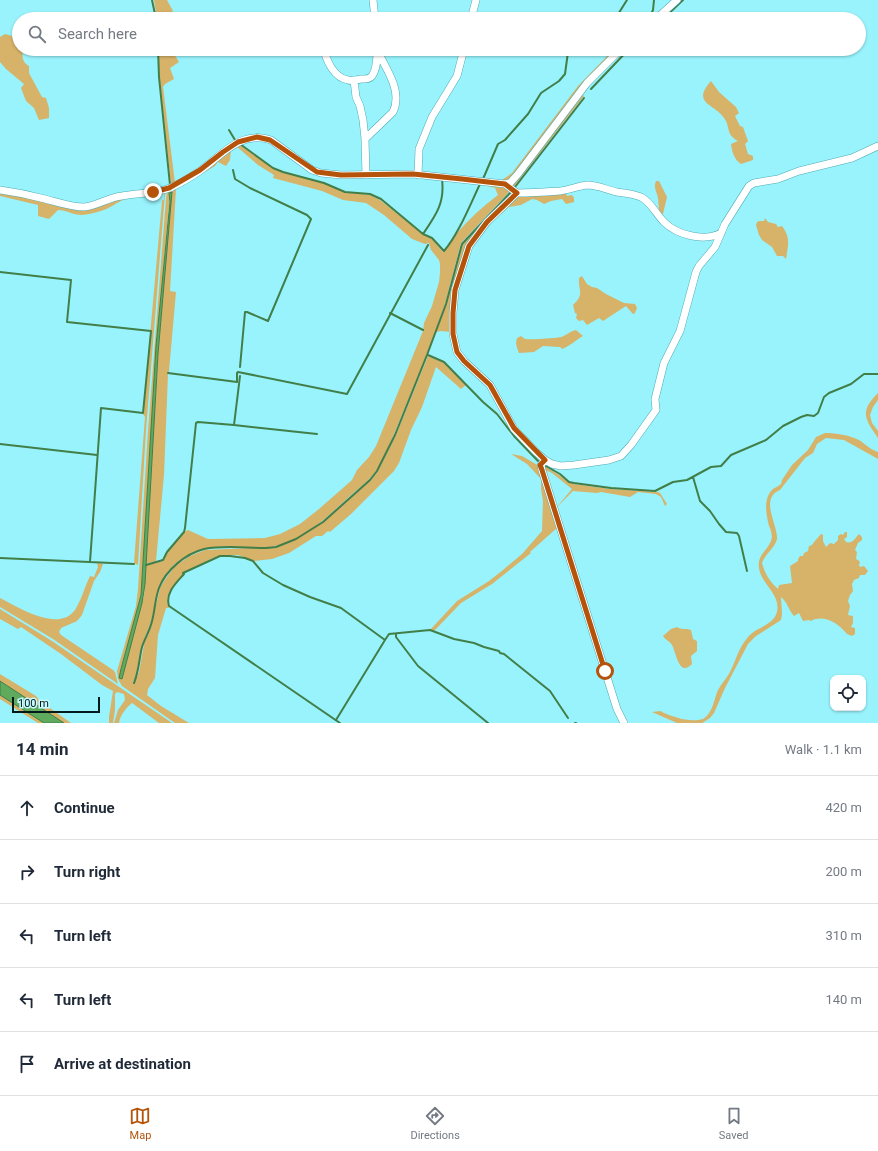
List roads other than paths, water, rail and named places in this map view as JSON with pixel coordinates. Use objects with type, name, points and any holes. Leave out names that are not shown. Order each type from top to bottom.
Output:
[{"type":"street","points":[[373,0],[374,12]]},
{"type":"street","points":[[473,12],[476,0]]},
{"type":"street","points":[[664,12],[677,0]]},
{"type":"street","points":[[326,56],[328,62],[337,74],[348,81],[368,79],[372,76],[376,66],[377,56]]},
{"type":"street","points":[[365,140],[393,112],[395,107],[395,87],[380,56]]},
{"type":"street","points":[[418,175],[419,149],[432,117],[457,76],[462,56]]},
{"type":"street","points":[[0,190],[35,196],[76,206],[91,206],[120,196],[160,191],[169,188],[200,170],[238,142],[257,137],[270,140],[317,172],[341,175],[418,175],[505,184],[510,183],[587,83],[614,56]]},
{"type":"street","points":[[354,80],[356,97],[360,106],[363,120],[366,175]]},
{"type":"street","points":[[517,193],[487,222],[469,246],[455,290],[453,334],[457,352],[464,361],[490,385],[514,428],[545,460],[552,464],[561,466],[601,462],[621,456],[631,445],[656,410],[655,399],[664,363],[680,331],[696,272],[699,266],[715,247],[725,224],[746,190],[754,183],[778,179],[799,171],[852,158],[878,146]]},
{"type":"street","points":[[505,184],[517,193],[560,191],[587,185],[598,186],[615,192],[636,195],[643,198],[665,223],[682,232],[703,238],[721,233]]},
{"type":"street","points":[[545,460],[540,465],[617,709],[624,723]]},
{"type":"waterway","points":[[152,0],[155,12]]},
{"type":"waterway","points":[[619,12],[627,0]]},
{"type":"waterway","points":[[652,12],[654,0]]},
{"type":"waterway","points":[[670,12],[683,0]]},
{"type":"waterway","points":[[158,56],[170,185]]},
{"type":"waterway","points":[[483,179],[498,144],[505,140],[528,114],[541,93],[559,81],[565,74],[567,56]]},
{"type":"waterway","points":[[591,89],[622,56]]},
{"type":"waterway","points":[[515,187],[584,98]]},
{"type":"waterway","points":[[229,130],[235,140]]},
{"type":"waterway","points":[[240,144],[273,168],[283,172],[324,183],[345,192],[370,194],[381,199],[423,234],[432,238],[444,251],[459,228],[480,184]]},
{"type":"waterway","points":[[233,170],[235,179],[250,188],[307,215],[311,219],[268,321],[245,312],[240,367]]},
{"type":"waterway","points":[[423,234],[436,215],[441,202],[443,187],[442,179]]},
{"type":"waterway","points":[[134,683],[142,647],[152,621],[159,588],[162,581],[171,569],[183,559],[197,551],[204,549],[227,547],[276,547],[296,539],[323,522],[370,480],[377,471],[395,435],[427,355],[446,304],[462,244],[511,192]]},
{"type":"waterway","points":[[168,373],[237,382],[238,372],[347,394],[428,245]]},
{"type":"waterway","points":[[0,272],[71,280],[67,322],[151,331],[143,413],[101,408],[90,562]]},
{"type":"waterway","points":[[390,313],[423,330]]},
{"type":"waterway","points":[[428,355],[444,362],[483,402],[497,414],[514,436],[538,461]]},
{"type":"waterway","points":[[544,465],[560,474],[569,482],[611,488],[655,491],[673,482],[687,480],[711,467],[721,466],[731,455],[766,440],[783,426],[807,415],[814,416],[818,413],[824,397],[829,393],[851,384],[864,374],[878,374]]},
{"type":"waterway","points":[[146,565],[163,560],[167,552],[184,532],[196,423],[234,425],[240,376]]},
{"type":"waterway","points":[[234,425],[317,434]]},
{"type":"waterway","points":[[0,444],[97,455]]},
{"type":"waterway","points":[[693,477],[700,501],[710,511],[726,532],[737,533],[739,536],[747,571]]},
{"type":"waterway","points":[[183,573],[220,556],[245,558],[253,561],[263,573],[283,585],[310,597],[341,608],[385,640],[336,720]]},
{"type":"waterway","points":[[0,558],[134,564]]},
{"type":"waterway","points":[[184,574],[170,593],[168,601],[169,606],[340,723]]},
{"type":"waterway","points":[[385,640],[389,634],[430,630],[454,639],[474,643],[499,651],[550,691],[568,718]]},
{"type":"waterway","points":[[396,634],[396,637],[418,666],[488,723]]}]
